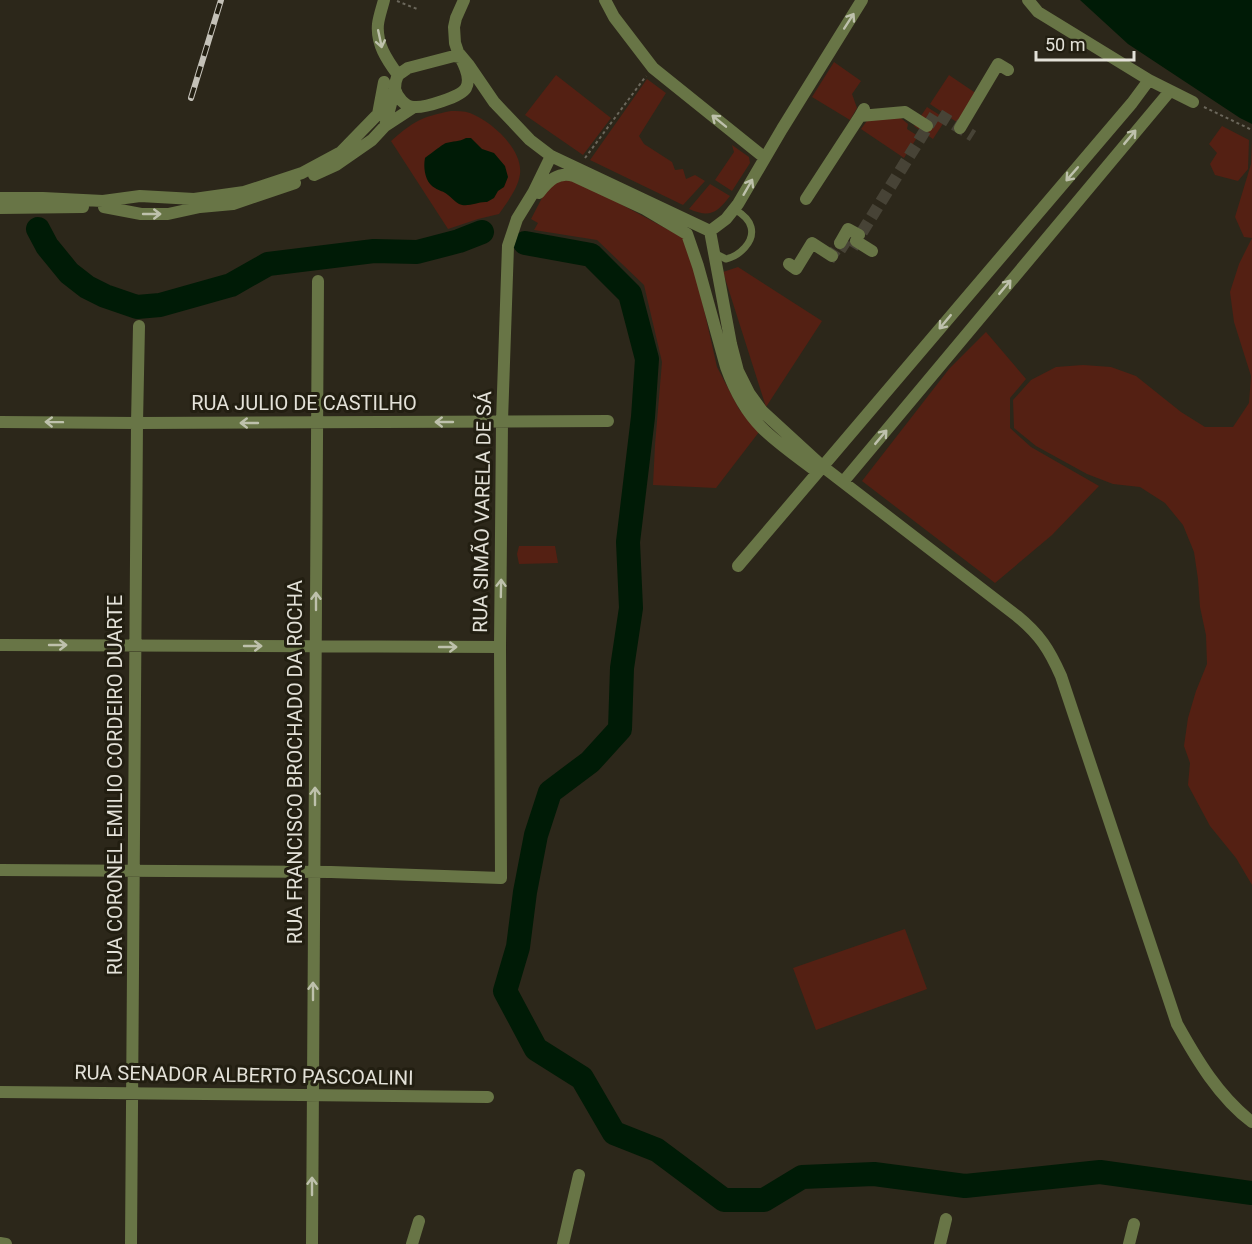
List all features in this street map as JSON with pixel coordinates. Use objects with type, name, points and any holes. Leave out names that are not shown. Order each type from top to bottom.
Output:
[{"type":"street","points":[[384,0],[378,26],[379,41],[385,57],[398,75]]},
{"type":"street","points":[[0,208],[104,207],[141,201],[200,207],[233,204],[287,187],[336,165],[372,140],[385,126],[414,107],[451,99],[461,94],[467,87],[468,80],[455,43],[454,27],[464,0]]},
{"type":"street","points":[[605,0],[614,17],[653,68],[765,158]]},
{"type":"street","points":[[710,231],[726,219],[738,204],[862,0]]},
{"type":"street","points":[[1028,0],[1038,12],[1149,80],[1193,102]]},
{"type":"street","points":[[385,126],[398,75],[408,68],[427,62],[454,56],[460,57],[468,64],[494,102],[530,140],[551,156],[710,231]]},
{"type":"street","points":[[960,128],[998,64],[1008,70]]},
{"type":"street","points":[[738,566],[1132,103],[1149,80]]},
{"type":"street","points":[[0,198],[103,201],[140,196],[194,199],[244,192],[302,173],[341,152],[378,114],[384,82]]},
{"type":"street","points":[[467,87],[494,102]]},
{"type":"street","points":[[395,89],[406,104],[414,107]]},
{"type":"street","points":[[843,482],[1170,91]]},
{"type":"street","points":[[806,200],[862,113],[905,112],[927,126]]},
{"type":"street","name":"RUA SIMÃO VARELA DE SÁ","points":[[314,872],[501,878],[502,421],[508,246],[517,219],[551,156]]},
{"type":"street","points":[[518,231],[547,183],[553,178],[568,174],[645,209],[687,234],[730,379],[745,408],[763,429],[819,469],[843,482],[1033,629],[1053,657],[1061,676],[1177,1024],[1196,1058],[1217,1087],[1252,1122]]},
{"type":"street","points":[[840,243],[848,229],[872,251]]},
{"type":"street","points":[[710,231],[730,345],[738,371],[762,411],[819,469]]},
{"type":"street","points":[[789,264],[796,268],[812,243],[832,256]]},
{"type":"street","name":"RUA FRANCISCO BROCHADO DA ROCHA","points":[[312,1244],[318,281]]},
{"type":"street","name":"RUA CORONEL EMILIO CORDEIRO DUARTE","points":[[131,1244],[139,326]]},
{"type":"street","name":"RUA JULIO DE CASTILHO","points":[[0,422],[608,421]]},
{"type":"street","points":[[0,645],[500,647]]},
{"type":"street","points":[[0,870],[314,872]]},
{"type":"street","name":"RUA SENADOR ALBERTO PASCOALINI","points":[[0,1092],[488,1097]]},
{"type":"street","points":[[563,1244],[579,1175]]},
{"type":"street","points":[[940,1244],[946,1219]]},
{"type":"street","points":[[412,1244],[419,1221]]},
{"type":"street","points":[[1129,1244],[1134,1224]]},
{"type":"street","points":[[0,1243],[6,1244]]},
{"type":"lane","points":[[714,253],[726,259],[733,257],[744,248],[751,235],[751,226],[747,219],[734,208]]},
{"type":"path","points":[[396,0],[417,9]]},
{"type":"path","points":[[578,168],[653,68]]},
{"type":"path","points":[[1193,102],[1252,130]]},
{"type":"shaded area","points":[[1080,0],[1252,0],[1252,124],[1128,44]]},
{"type":"shaded area","points":[[834,62],[861,81],[852,94],[857,108],[850,120],[812,97]]},
{"type":"shaded area","points":[[556,75],[611,118],[583,155],[525,115]]},
{"type":"shaded area","points":[[949,75],[977,94],[958,123],[930,104]]},
{"type":"shaded area","points":[[647,79],[666,93],[639,136],[644,144],[672,162],[675,170],[683,169],[686,179],[695,175],[705,181],[683,205],[590,160]]},
{"type":"shaded area","points":[[927,107],[946,119],[933,139],[914,126]]},
{"type":"shaded area","points":[[451,111],[470,113],[496,129],[516,155],[520,165],[520,174],[515,190],[499,214],[448,229],[391,141],[418,121]]},
{"type":"shaded area","points":[[896,114],[908,124],[907,129],[918,136],[904,158],[861,129],[869,118]]},
{"type":"shaded area","points":[[1222,126],[1249,140],[1248,169],[1238,181],[1215,175],[1210,164],[1217,153],[1209,144]]},
{"type":"shaded area","points":[[471,138],[482,149],[494,153],[505,166],[508,177],[504,187],[487,202],[459,204],[432,186],[426,175],[425,158],[446,143]]},
{"type":"shaded area","points":[[1252,140],[1252,238],[1244,237],[1235,217],[1251,164]]},
{"type":"shaded area","points":[[732,145],[749,157],[750,163],[732,191],[715,180],[734,152]]},
{"type":"shaded area","points":[[569,179],[583,184],[684,238],[694,265],[717,367],[739,409],[759,432],[716,488],[653,485],[662,362],[644,285],[597,240],[534,230],[538,223],[531,219],[543,196],[555,181]]},
{"type":"shaded area","points":[[710,184],[730,196],[713,212],[702,213],[689,209]]},
{"type":"shaded area","points":[[1252,238],[1252,885],[1236,858],[1210,826],[1188,785],[1190,763],[1184,746],[1188,718],[1207,664],[1206,635],[1200,607],[1194,552],[1183,525],[1165,503],[1140,487],[1113,484],[1087,474],[1036,446],[1014,428],[1013,400],[1031,380],[1056,367],[1083,365],[1111,367],[1136,376],[1181,412],[1205,427],[1233,427],[1249,403],[1251,376],[1234,322],[1230,292],[1239,264]]},
{"type":"shaded area","points":[[738,267],[822,321],[766,407],[723,272]]},
{"type":"shaded area","points":[[986,332],[1026,379],[1010,398],[1010,428],[1031,447],[1099,486],[1052,535],[995,583],[862,481],[949,369]]},
{"type":"shaded area","points":[[519,546],[555,546],[558,563],[519,564],[517,554]]},
{"type":"shaded area","points":[[905,929],[927,989],[816,1030],[793,968]]},
{"type":"waterway","points":[[38,229],[47,246],[69,273],[87,287],[137,307],[160,305],[231,285],[268,264],[374,251],[417,252],[459,241],[482,232]]},
{"type":"waterway","points":[[525,243],[591,255],[630,294],[647,359],[643,417],[628,542],[631,608],[622,668],[620,729],[590,762],[550,792],[536,835],[525,892],[518,947],[505,991],[536,1049],[582,1078],[614,1133],[657,1150],[724,1200],[764,1200],[802,1177],[874,1174],[965,1186],[1100,1172],[1252,1193]]},
{"type":"tunnel","points":[[829,260],[840,243],[851,250],[936,113],[973,136]]},
{"type":"railway","points":[[191,98],[221,0]]}]
